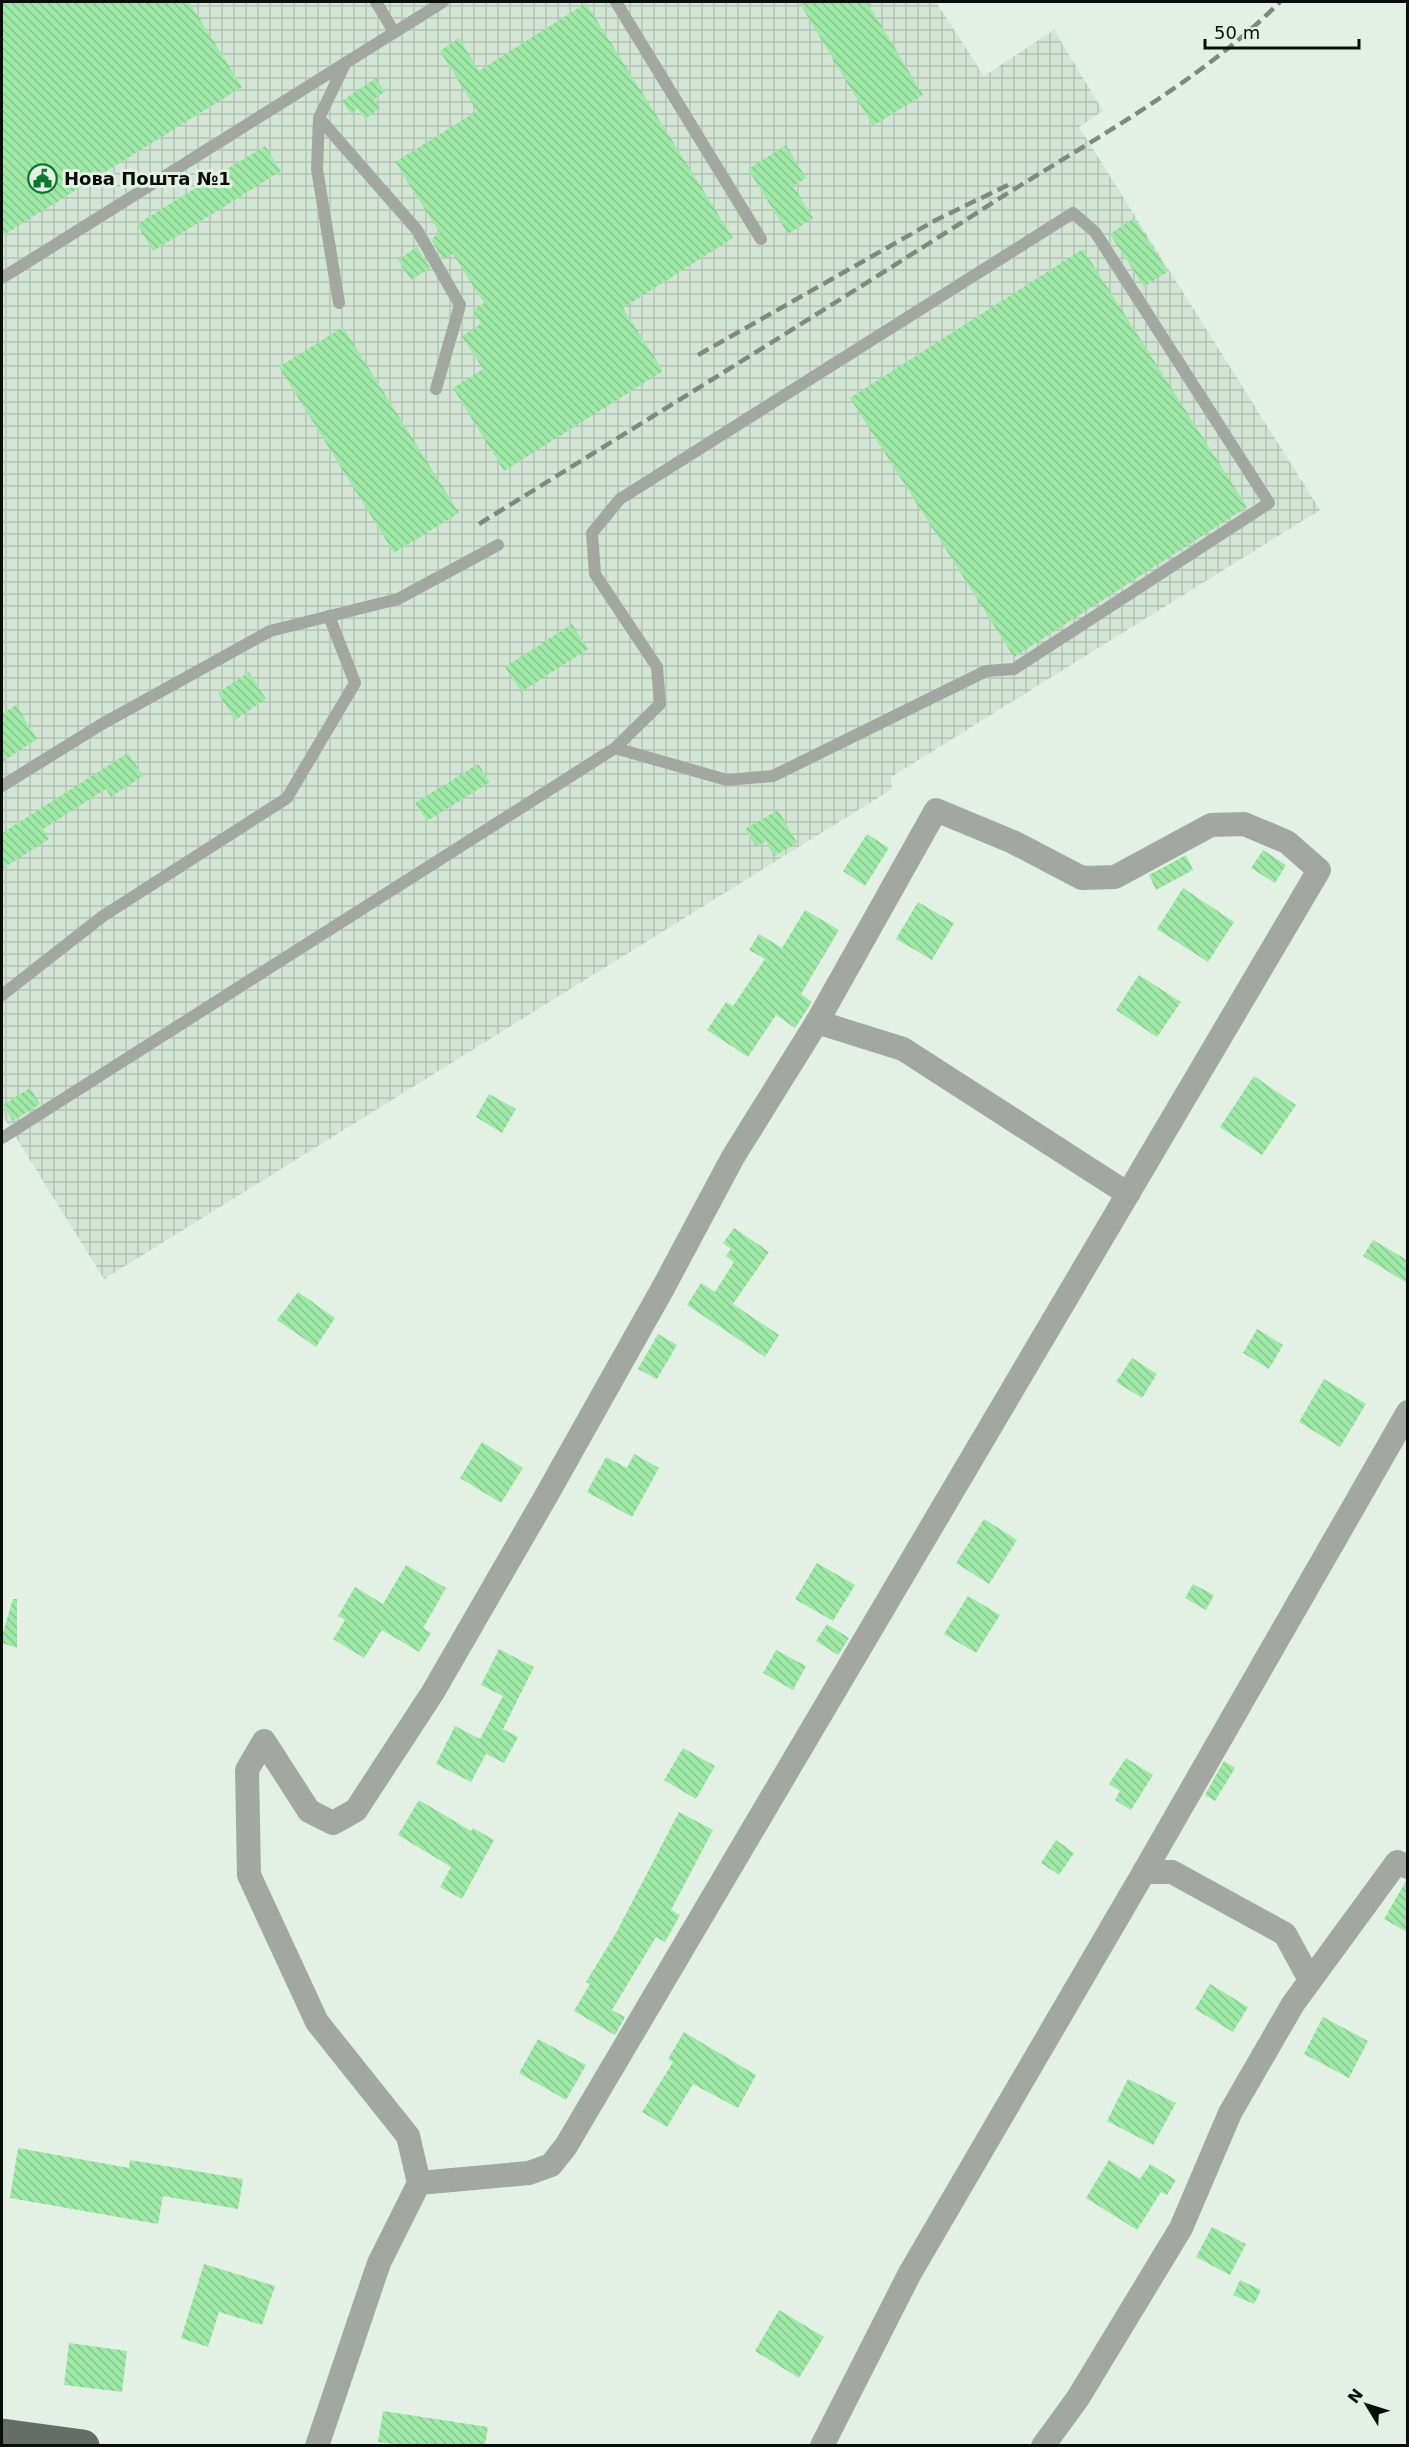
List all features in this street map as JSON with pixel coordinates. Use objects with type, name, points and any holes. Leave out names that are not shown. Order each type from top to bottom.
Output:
[{"type":"main road","points":[[2,2435],[66,2444]]},
{"type":"street","points":[[317,2445],[379,2263],[419,2183],[408,2136],[317,2022],[249,1875],[247,1770],[264,1741],[309,1811],[333,1823],[356,1810],[439,1682],[590,1418],[733,1156],[818,1022],[936,810],[1013,842],[1082,878],[1115,877],[1211,825],[1244,824],[1287,842],[1319,870],[566,2146],[551,2165],[529,2173],[419,2183]]},
{"type":"street","points":[[818,1022],[903,1049],[1128,1194]]},
{"type":"street","points":[[822,2445],[910,2274],[1144,1872],[1407,1412]]},
{"type":"street","points":[[1043,2445],[1078,2398],[1181,2228],[1230,2113],[1293,2004],[1397,1862],[1407,1867]]},
{"type":"street","points":[[1144,1872],[1172,1872],[1285,1934],[1310,1980]]},
{"type":"lane","points":[[376,2],[394,32]]},
{"type":"lane","points":[[2,278],[443,2]]},
{"type":"lane","points":[[616,2],[761,239]]},
{"type":"lane","points":[[339,303],[317,169],[319,118],[345,63]]},
{"type":"lane","points":[[319,118],[417,230],[460,305],[436,389]]},
{"type":"lane","points":[[2,1138],[615,748],[660,704],[657,667],[595,574],[592,532],[620,499],[1073,213],[1095,232],[1269,503],[1014,669],[986,671],[772,776],[727,780],[615,748]]},
{"type":"lane","points":[[2,786],[102,724],[270,631],[398,599],[498,545]]},
{"type":"lane","points":[[2,995],[103,916],[287,798],[356,683],[330,616]]},
{"type":"shaded area","points":[[2,2],[936,2],[984,76],[1054,30],[1103,111],[1079,127],[1320,510],[891,777],[892,789],[104,1279],[2,1115]]},
{"type":"building","points":[[2,2],[189,2],[242,87],[2,236]]},
{"type":"building","points":[[799,2],[867,2],[923,95],[873,126]]},
{"type":"building","points":[[586,3],[733,238],[623,308],[663,371],[504,471],[453,388],[483,369],[462,336],[481,324],[473,310],[484,303],[453,254],[444,260],[431,239],[440,233],[395,162],[477,111],[440,51],[459,38],[479,71]]},
{"type":"building","points":[[376,78],[385,92],[374,99],[380,108],[365,119],[358,109],[351,114],[342,101]]},
{"type":"building","points":[[786,145],[806,178],[793,186],[813,218],[788,234],[748,169]]},
{"type":"building","points":[[265,146],[281,171],[153,251],[137,224]]},
{"type":"building","points":[[1134,218],[1168,271],[1144,287],[1110,234]]},
{"type":"building","points":[[417,247],[430,268],[411,280],[398,260]]},
{"type":"building","points":[[1083,249],[1247,507],[1014,657],[850,398]]},
{"type":"building","points":[[343,327],[459,513],[394,553],[279,367]]},
{"type":"building","points":[[572,624],[588,649],[521,692],[505,667]]},
{"type":"building","points":[[249,672],[266,699],[235,720],[218,693]]},
{"type":"building","points":[[16,705],[37,739],[2,762],[2,714]]},
{"type":"building","points":[[128,753],[143,776],[111,797],[106,789],[43,829],[49,839],[2,869],[2,833]]},
{"type":"building","points":[[478,764],[490,782],[427,821],[415,803]]},
{"type":"building","points":[[778,810],[797,843],[774,856],[766,841],[756,847],[745,829]]},
{"type":"building","points":[[867,834],[889,848],[865,886],[843,871]]},
{"type":"building","points":[[1263,850],[1286,865],[1275,883],[1251,868]]},
{"type":"building","points":[[1186,855],[1193,870],[1156,890],[1149,875]]},
{"type":"building","points":[[1183,888],[1234,922],[1208,962],[1157,929]]},
{"type":"building","points":[[918,902],[954,923],[932,960],[896,939]]},
{"type":"building","points":[[805,910],[839,930],[801,994],[812,1002],[795,1028],[776,1015],[748,1057],[707,1030],[726,1002],[733,1006],[765,959],[749,950],[759,934],[782,948]]},
{"type":"building","points":[[1139,975],[1181,1002],[1157,1037],[1116,1010]]},
{"type":"building","points":[[1254,1076],[1296,1105],[1262,1155],[1220,1127]]},
{"type":"building","points":[[30,1088],[40,1104],[13,1121],[3,1105]]},
{"type":"building","points":[[489,1094],[516,1109],[502,1133],[476,1117]]},
{"type":"building","points":[[734,1228],[769,1252],[733,1304],[779,1335],[765,1357],[687,1305],[701,1283],[715,1292],[734,1262],[726,1256],[731,1249],[723,1243]]},
{"type":"building","points":[[1373,1240],[1407,1260],[1407,1283],[1363,1256]]},
{"type":"building","points":[[298,1292],[335,1318],[316,1347],[277,1320]]},
{"type":"building","points":[[1257,1329],[1283,1345],[1269,1369],[1243,1353]]},
{"type":"building","points":[[658,1334],[677,1345],[657,1379],[638,1369]]},
{"type":"building","points":[[1132,1358],[1157,1374],[1142,1398],[1116,1382]]},
{"type":"building","points":[[1324,1379],[1366,1404],[1340,1447],[1299,1422]]},
{"type":"building","points":[[482,1442],[523,1468],[501,1503],[460,1478]]},
{"type":"building","points":[[634,1454],[659,1468],[632,1517],[587,1492],[606,1457],[627,1468]]},
{"type":"building","points":[[984,1519],[1017,1540],[989,1584],[956,1563]]},
{"type":"building","points":[[817,1563],[855,1585],[833,1621],[795,1599]]},
{"type":"building","points":[[406,1565],[446,1588],[423,1628],[431,1633],[419,1652],[382,1630],[364,1658],[333,1639],[345,1620],[338,1616],[355,1587],[383,1604]]},
{"type":"building","points":[[1193,1584],[1214,1595],[1206,1610],[1185,1598]]},
{"type":"building","points":[[968,1596],[1000,1615],[976,1653],[944,1634]]},
{"type":"building","points":[[13,1599],[17,1599],[17,1648],[2,1643]]},
{"type":"building","points":[[827,1624],[849,1638],[838,1655],[816,1641]]},
{"type":"building","points":[[499,1649],[534,1667],[503,1729],[518,1737],[504,1763],[486,1754],[471,1782],[436,1764],[455,1726],[480,1739],[503,1696],[481,1685]]},
{"type":"building","points":[[776,1650],[806,1666],[793,1690],[763,1673]]},
{"type":"building","points":[[683,1748],[715,1766],[696,1799],[664,1780]]},
{"type":"building","points":[[1126,1758],[1153,1775],[1131,1810],[1115,1800],[1120,1791],[1109,1784]]},
{"type":"building","points":[[1224,1761],[1235,1768],[1215,1801],[1205,1795]]},
{"type":"building","points":[[419,1800],[471,1831],[473,1828],[494,1840],[462,1899],[440,1887],[451,1867],[398,1835]]},
{"type":"building","points":[[679,1812],[713,1830],[671,1910],[680,1915],[665,1942],[656,1937],[612,2010],[625,2017],[615,2035],[574,2011],[590,1984],[586,1982],[616,1933]]},
{"type":"building","points":[[1056,1840],[1074,1853],[1059,1875],[1041,1863]]},
{"type":"building","points":[[1407,1881],[1407,1932],[1384,1919]]},
{"type":"building","points":[[1210,1984],[1248,2007],[1233,2032],[1195,2009]]},
{"type":"building","points":[[1323,2017],[1368,2041],[1349,2078],[1304,2054]]},
{"type":"building","points":[[684,2032],[756,2075],[738,2108],[693,2084],[667,2127],[642,2112],[673,2062],[668,2059]]},
{"type":"building","points":[[538,2039],[586,2065],[566,2100],[519,2073]]},
{"type":"building","points":[[1128,2079],[1176,2103],[1153,2145],[1107,2121]]},
{"type":"building","points":[[18,2148],[129,2168],[130,2160],[243,2179],[238,2209],[163,2196],[158,2224],[10,2198]]},
{"type":"building","points":[[1109,2160],[1140,2179],[1150,2164],[1176,2180],[1167,2195],[1161,2192],[1137,2230],[1086,2198]]},
{"type":"building","points":[[1212,2227],[1246,2244],[1230,2275],[1196,2257]]},
{"type":"building","points":[[204,2264],[275,2286],[262,2325],[219,2312],[208,2347],[181,2338]]},
{"type":"building","points":[[1240,2280],[1261,2290],[1254,2304],[1233,2295]]},
{"type":"building","points":[[779,2310],[824,2337],[799,2378],[755,2351]]},
{"type":"building","points":[[69,2343],[127,2351],[122,2392],[64,2385]]},
{"type":"building","points":[[383,2411],[488,2427],[485,2445],[403,2445],[378,2442]]},
{"type":"railway","points":[[479,524],[1144,109],[1215,58],[1280,2]]},
{"type":"railway","points":[[698,355],[936,220],[1008,185]]},
{"type":"place","name":"Нова Пошта №1","points":[[43,179]]}]
